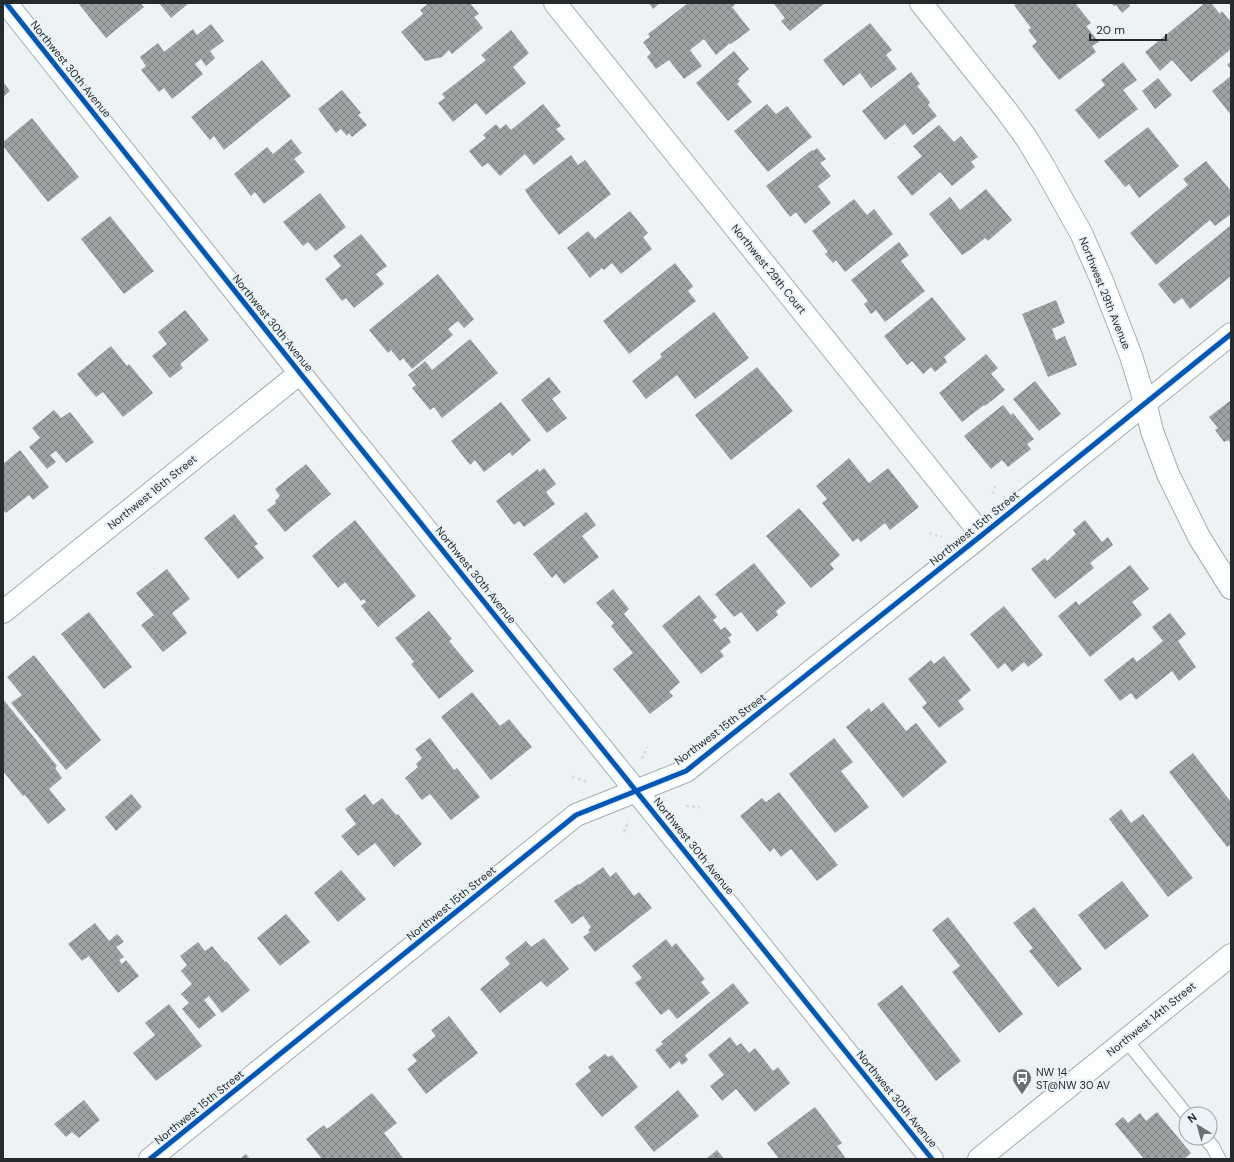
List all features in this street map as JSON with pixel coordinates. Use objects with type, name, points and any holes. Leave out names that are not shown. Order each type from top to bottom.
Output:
[{"type":"street","name":"Northwest 30th Avenue","points":[[6,3],[300,373],[637,790],[932,1159]]},
{"type":"street","name":"Northwest 29th Court","points":[[555,3],[982,535]]},
{"type":"street","name":"Northwest 29th Avenue","points":[[921,3],[1006,110],[1027,139],[1069,211],[1092,256],[1136,370],[1152,431],[1161,458],[1202,542],[1231,588]]},
{"type":"street","name":"Northwest 15th Street","points":[[150,1159],[576,815],[686,771],[1231,334]]},
{"type":"street","name":"Northwest 16th Street","points":[[3,612],[300,373]]},
{"type":"street","name":"Northwest 14th Street","points":[[979,1159],[1231,955]]},
{"type":"lane","points":[[1126,1040],[1180,1106]]},
{"type":"lane","points":[[1212,1146],[1219,1159]]},
{"type":"path","points":[[929,533],[942,537]]},
{"type":"path","points":[[641,761],[647,748]]},
{"type":"path","points":[[572,777],[588,782]]},
{"type":"path","points":[[686,806],[700,808]]},
{"type":"path","points":[[624,832],[630,817]]},
{"type":"building","points":[[78,3],[140,3],[144,7],[106,38]]},
{"type":"building","points":[[159,3],[189,3],[171,18]]},
{"type":"building","points":[[429,3],[470,3],[479,14],[474,17],[483,28],[452,54],[449,50],[442,57],[425,61],[401,32],[423,14],[420,10]]},
{"type":"building","points":[[649,3],[660,3],[653,9]]},
{"type":"building","points":[[688,3],[733,3],[735,5],[732,7],[750,30],[731,44],[730,43],[716,55],[704,39],[690,50],[702,66],[684,79],[669,60],[656,69],[647,57],[651,53],[643,42],[650,37],[648,34]]},
{"type":"building","points":[[825,3],[790,31],[781,21],[785,18],[774,4]]},
{"type":"building","points":[[1017,3],[1075,3],[1091,23],[1086,26],[1099,42],[1092,46],[1096,52],[1059,80],[1032,46],[1037,42],[1028,30],[1031,28],[1014,5]]},
{"type":"building","points":[[1111,3],[1129,3],[1130,6],[1122,13],[1116,5],[1114,6]]},
{"type":"building","points":[[1205,3],[1211,3],[1220,14],[1222,11],[1231,22],[1231,49],[1191,82],[1172,60],[1160,71],[1145,52]]},
{"type":"building","points":[[870,23],[892,50],[886,55],[897,69],[871,88],[860,73],[843,86],[823,60]]},
{"type":"building","points":[[211,24],[224,41],[210,51],[215,58],[206,66],[201,59],[195,64],[203,74],[172,99],[164,88],[159,92],[141,70],[146,66],[140,57],[158,43],[164,52],[193,29],[197,35]]},
{"type":"building","points":[[511,30],[529,53],[513,67],[526,83],[486,115],[476,103],[453,122],[438,103],[445,98],[442,94],[486,60],[481,55]]},
{"type":"building","points":[[734,51],[749,69],[738,79],[740,81],[737,84],[752,102],[728,121],[696,83]]},
{"type":"building","points":[[262,60],[291,96],[224,150],[214,136],[210,140],[191,117]]},
{"type":"building","points":[[1231,61],[1231,69],[1227,65]]},
{"type":"building","points":[[1123,62],[1137,80],[1123,90],[1138,109],[1099,139],[1075,110],[1105,85],[1101,80]]},
{"type":"building","points":[[911,72],[920,84],[917,86],[930,102],[928,105],[937,116],[913,135],[905,124],[885,140],[862,111]]},
{"type":"building","points":[[1231,76],[1231,115],[1212,91]]},
{"type":"building","points":[[1158,78],[1172,95],[1155,109],[1142,91]]},
{"type":"building","points":[[3,82],[10,91],[3,97]]},
{"type":"building","points":[[342,90],[361,113],[358,115],[367,125],[352,137],[349,133],[347,136],[341,129],[336,133],[318,109]]},
{"type":"building","points":[[543,104],[561,126],[556,129],[565,139],[534,165],[525,154],[500,176],[488,163],[482,167],[469,151],[486,138],[483,135],[496,124],[500,129],[506,124],[511,130]]},
{"type":"building","points":[[767,104],[776,114],[787,106],[812,137],[768,172],[734,131]]},
{"type":"building","points":[[32,118],[79,177],[48,202],[3,146],[3,142]]},
{"type":"building","points":[[939,125],[954,142],[961,136],[978,157],[971,162],[975,167],[952,186],[940,172],[912,196],[897,177],[922,156],[913,146]]},
{"type":"building","points":[[1148,127],[1179,166],[1139,198],[1129,184],[1125,187],[1104,161]]},
{"type":"building","points":[[291,139],[302,153],[294,159],[305,172],[264,204],[255,192],[251,196],[234,174],[267,147],[273,154]]},
{"type":"building","points":[[817,148],[826,159],[820,163],[831,176],[818,186],[831,203],[805,224],[796,212],[790,217],[766,186],[812,150],[813,151]]},
{"type":"building","points":[[571,155],[578,165],[585,160],[611,194],[559,235],[525,190]]},
{"type":"building","points":[[1206,161],[1231,191],[1231,214],[1215,226],[1210,220],[1156,265],[1130,233],[1188,185],[1183,179]]},
{"type":"building","points":[[986,189],[1012,220],[988,241],[985,238],[962,255],[929,214],[950,197],[960,210]]},
{"type":"building","points":[[320,193],[346,227],[316,251],[308,242],[303,246],[283,222]]},
{"type":"building","points":[[854,199],[867,215],[874,209],[893,234],[845,272],[836,260],[833,263],[825,254],[828,252],[812,231]]},
{"type":"building","points":[[630,211],[648,233],[643,237],[652,249],[621,274],[612,263],[604,270],[602,268],[590,278],[567,248],[588,231],[595,239]]},
{"type":"building","points":[[110,216],[154,271],[124,294],[81,239]]},
{"type":"building","points":[[1230,226],[1231,276],[1190,309],[1182,298],[1174,304],[1158,284]]},
{"type":"building","points":[[361,234],[387,266],[376,274],[384,284],[354,308],[346,298],[342,301],[325,279],[341,266],[333,256]]},
{"type":"building","points":[[899,242],[909,255],[901,261],[925,291],[885,322],[876,310],[871,314],[864,304],[868,301],[851,280]]},
{"type":"building","points":[[675,263],[693,286],[688,291],[696,301],[629,354],[603,321]]},
{"type":"building","points":[[438,274],[474,319],[464,328],[458,321],[448,329],[453,335],[412,369],[403,358],[400,361],[391,350],[388,353],[369,330]]},
{"type":"building","points":[[932,297],[966,339],[944,357],[947,362],[935,372],[931,367],[923,374],[912,361],[907,365],[884,336]]},
{"type":"building","points":[[1056,300],[1065,323],[1052,329],[1056,340],[1065,336],[1077,365],[1048,377],[1022,314]]},
{"type":"building","points":[[185,310],[209,340],[180,364],[183,368],[170,378],[152,356],[167,344],[158,332]]},
{"type":"building","points":[[714,312],[749,358],[695,399],[677,375],[646,399],[632,381],[662,357],[660,354]]},
{"type":"building","points":[[470,339],[498,373],[442,418],[434,407],[430,410],[412,388],[416,385],[408,375],[425,361],[432,370]]},
{"type":"building","points":[[111,346],[127,366],[129,364],[153,393],[123,417],[103,392],[96,397],[77,374]]},
{"type":"building","points":[[986,354],[998,368],[991,374],[1005,390],[962,422],[939,393]]},
{"type":"building","points":[[757,367],[793,411],[731,460],[695,415]]},
{"type":"building","points":[[549,377],[561,392],[552,399],[567,418],[547,433],[521,400]]},
{"type":"building","points":[[1035,381],[1061,414],[1039,431],[1013,399]]},
{"type":"building","points":[[1231,400],[1231,444],[1228,440],[1224,442],[1215,430],[1218,428],[1209,417]]},
{"type":"building","points":[[501,402],[531,440],[512,456],[510,452],[484,472],[475,460],[470,465],[451,441]]},
{"type":"building","points":[[1003,405],[1011,415],[1013,413],[1034,439],[1027,444],[1031,449],[1008,467],[1002,460],[991,469],[964,436]]},
{"type":"building","points":[[54,410],[61,418],[70,412],[94,442],[66,463],[56,451],[50,455],[56,462],[47,469],[29,447],[40,438],[32,428]]},
{"type":"building","points":[[20,450],[49,487],[33,500],[29,495],[6,513],[3,510],[3,464]]},
{"type":"building","points":[[849,458],[869,483],[888,468],[919,507],[890,530],[885,523],[861,542],[858,538],[853,542],[822,503],[827,499],[816,486]]},
{"type":"building","points":[[306,464],[331,494],[285,532],[267,510],[276,503],[275,501],[280,496],[275,489]]},
{"type":"building","points":[[544,468],[556,484],[546,492],[555,504],[524,527],[519,521],[514,525],[496,501],[538,469],[539,472]]},
{"type":"building","points":[[799,508],[840,555],[830,564],[834,569],[811,588],[766,536]]},
{"type":"building","points":[[586,512],[596,525],[582,536],[599,557],[564,584],[556,574],[552,578],[533,554]]},
{"type":"building","points":[[234,514],[258,544],[254,546],[264,558],[238,579],[204,538]]},
{"type":"building","points":[[355,520],[416,596],[378,627],[361,606],[366,602],[364,599],[361,601],[345,582],[338,588],[312,556]]},
{"type":"building","points":[[1085,520],[1102,542],[1108,537],[1113,545],[1090,563],[1094,568],[1055,599],[1031,569],[1045,558],[1047,561],[1076,534],[1073,530]]},
{"type":"building","points":[[754,563],[786,603],[776,611],[778,615],[757,632],[741,612],[734,617],[715,594]]},
{"type":"building","points":[[1130,565],[1149,589],[1132,602],[1142,615],[1090,657],[1058,616],[1076,601],[1079,605]]},
{"type":"building","points":[[167,569],[190,599],[172,613],[187,633],[163,652],[141,625],[154,615],[136,593]]},
{"type":"building","points":[[613,589],[629,609],[624,614],[680,682],[669,692],[673,696],[650,714],[613,669],[633,653],[611,626],[614,623],[596,603]]},
{"type":"building","points":[[699,595],[717,617],[713,620],[721,630],[725,627],[732,635],[728,638],[731,642],[720,651],[724,656],[701,674],[662,626]]},
{"type":"building","points":[[1004,606],[1043,655],[1028,667],[1024,662],[1012,672],[1005,663],[998,669],[970,634]]},
{"type":"building","points":[[429,611],[452,639],[449,641],[474,671],[439,699],[411,664],[414,662],[395,638]]},
{"type":"building","points":[[89,612],[132,667],[104,689],[61,634]]},
{"type":"building","points":[[1170,613],[1186,634],[1178,641],[1196,667],[1179,681],[1172,671],[1136,700],[1131,693],[1120,701],[1104,680],[1133,657],[1137,662],[1163,641],[1152,627]]},
{"type":"building","points":[[34,655],[101,740],[66,770],[11,703],[22,695],[7,677]]},
{"type":"building","points":[[944,656],[971,690],[958,701],[964,709],[939,728],[922,707],[927,703],[908,679],[931,660],[934,664]]},
{"type":"building","points":[[472,692],[500,726],[509,719],[532,747],[491,780],[441,717]]},
{"type":"building","points":[[3,699],[57,766],[55,768],[62,778],[49,789],[66,810],[48,824],[25,795],[23,796],[3,771]]},
{"type":"building","points":[[883,702],[906,731],[916,723],[947,762],[903,798],[846,727],[869,708],[871,712]]},
{"type":"building","points":[[430,738],[454,770],[457,768],[480,797],[451,820],[430,794],[422,800],[405,778],[418,767],[416,764],[422,758],[415,749]]},
{"type":"building","points":[[834,738],[853,762],[841,771],[869,807],[835,833],[789,774]]},
{"type":"building","points":[[1193,753],[1231,802],[1231,844],[1227,847],[1169,772]]},
{"type":"building","points":[[779,792],[838,865],[817,881],[791,849],[781,857],[774,848],[770,852],[740,816],[762,798],[766,802]]},
{"type":"building","points":[[131,794],[142,807],[116,831],[105,817]]},
{"type":"building","points":[[365,794],[373,805],[382,798],[396,815],[398,814],[422,844],[394,867],[375,843],[358,856],[341,836],[356,824],[345,809]]},
{"type":"building","points":[[1121,809],[1131,823],[1143,814],[1193,878],[1168,897],[1109,819]]},
{"type":"building","points":[[603,867],[610,877],[616,872],[634,896],[639,892],[652,908],[595,952],[583,937],[590,932],[588,930],[591,927],[583,916],[572,924],[554,901]]},
{"type":"building","points":[[341,870],[366,899],[338,922],[314,893]]},
{"type":"building","points":[[1122,881],[1149,916],[1105,950],[1078,915]]},
{"type":"building","points":[[1034,907],[1082,969],[1058,987],[1029,951],[1033,948],[1013,923]]},
{"type":"building","points":[[286,914],[310,942],[280,966],[257,938]]},
{"type":"building","points":[[948,917],[1023,1014],[999,1033],[952,972],[960,966],[932,930]]},
{"type":"building","points":[[95,923],[109,941],[117,934],[121,938],[124,942],[116,947],[124,957],[119,960],[122,964],[126,960],[139,976],[118,993],[89,956],[82,961],[68,944]]},
{"type":"building","points":[[544,938],[569,969],[547,987],[541,981],[500,1013],[480,989],[510,964],[505,958],[526,941],[531,947]]},
{"type":"building","points":[[666,939],[672,947],[676,943],[705,979],[701,982],[710,993],[677,1019],[669,1009],[661,1015],[635,983],[642,978],[632,966]]},
{"type":"building","points":[[198,942],[205,951],[212,946],[250,990],[222,1013],[209,996],[204,1000],[216,1015],[199,1029],[182,1009],[189,1003],[181,994],[192,984],[181,971],[187,965],[180,956]]},
{"type":"building","points":[[733,983],[749,1003],[685,1055],[688,1060],[682,1065],[679,1061],[670,1069],[655,1050],[663,1044],[661,1042]]},
{"type":"building","points":[[902,985],[961,1061],[936,1081],[877,1004]]},
{"type":"building","points":[[169,1004],[202,1046],[156,1081],[133,1053],[155,1035],[145,1023]]},
{"type":"building","points":[[449,1016],[478,1053],[426,1094],[407,1069],[417,1061],[412,1055],[436,1036],[431,1030]]},
{"type":"building","points":[[730,1037],[737,1046],[741,1043],[749,1053],[755,1048],[773,1071],[778,1067],[790,1083],[755,1112],[736,1089],[722,1101],[710,1086],[724,1075],[708,1055]]},
{"type":"building","points":[[605,1054],[608,1057],[612,1055],[638,1087],[602,1117],[575,1084],[591,1071],[588,1067]]},
{"type":"building","points":[[678,1090],[699,1116],[654,1152],[634,1127]]},
{"type":"building","points":[[372,1093],[397,1123],[384,1133],[403,1158],[322,1159],[306,1139],[324,1125],[327,1129]]},
{"type":"building","points":[[84,1100],[100,1120],[79,1138],[72,1132],[66,1137],[54,1124]]},
{"type":"building","points":[[815,1107],[842,1143],[837,1146],[846,1159],[779,1159],[767,1143]]},
{"type":"building","points":[[1157,1112],[1178,1137],[1178,1146],[1185,1146],[1191,1153],[1184,1159],[1144,1159],[1115,1124],[1123,1117],[1128,1123],[1140,1113],[1146,1121]]},
{"type":"building","points":[[717,1150],[724,1159],[706,1159]]},
{"type":"building","points":[[246,1154],[250,1159],[240,1159]]},
{"type":"cycle path","points":[[6,3],[300,373],[932,1159]]},
{"type":"cycle path","points":[[150,1159],[576,815],[686,771],[1231,334]]},
{"type":"place","name":"NW 14 ST@NW 30 AV","points":[[1022,1095]]}]
